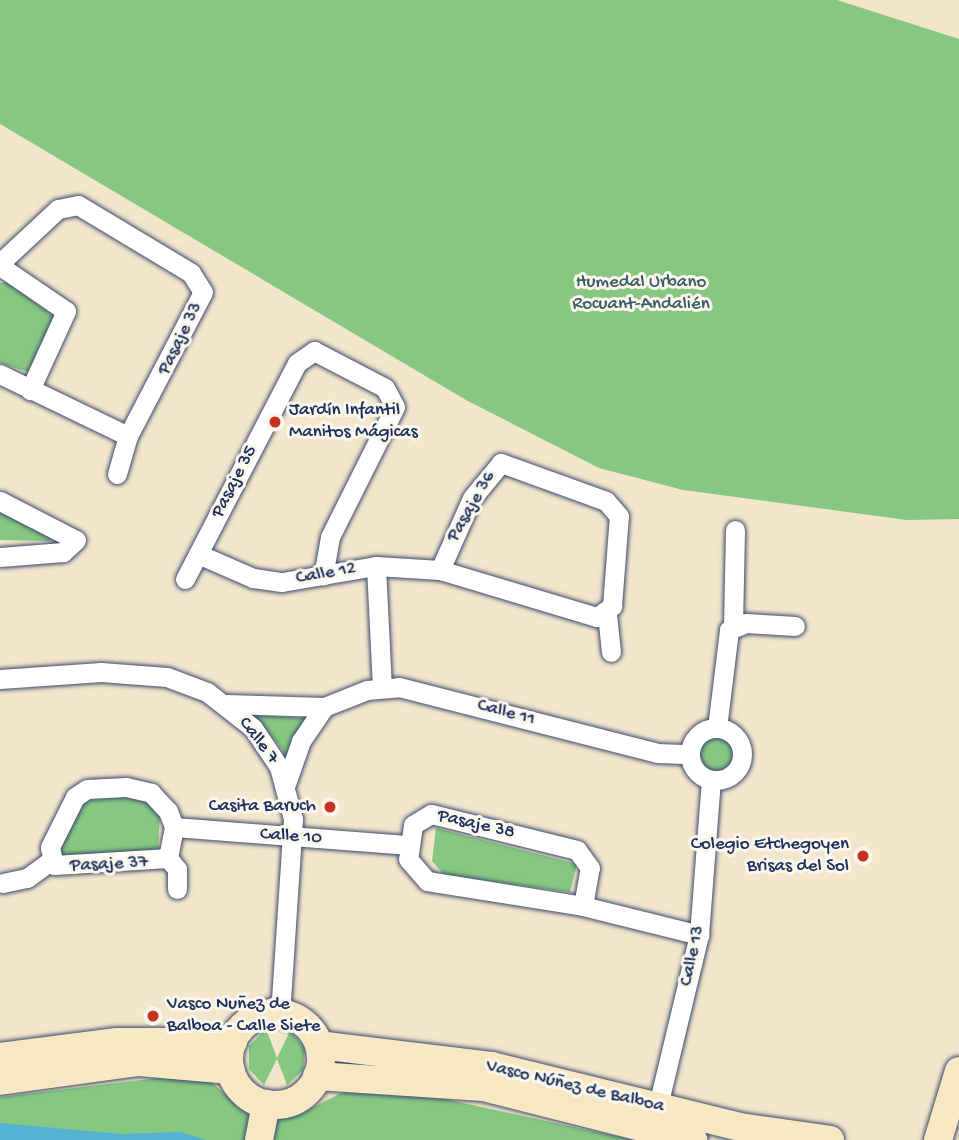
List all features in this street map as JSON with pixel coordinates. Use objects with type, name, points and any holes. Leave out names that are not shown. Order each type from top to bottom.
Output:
[{"type":"street","name":"Pasaje 33","points":[[0,265],[58,209],[91,209],[191,273],[202,287],[201,303],[128,436],[117,474]]},
{"type":"street","points":[[0,265],[66,311],[30,390]]},
{"type":"street","name":"Pasaje 35","points":[[185,579],[297,363],[308,352],[321,351],[385,388],[395,407],[330,537],[323,575]]},
{"type":"street","points":[[0,374],[128,436]]},
{"type":"street","name":"Pasaje 36","points":[[440,570],[488,473],[511,463],[616,510],[613,601],[607,614],[611,652]]},
{"type":"street","points":[[0,501],[76,540],[62,552],[0,557]]},
{"type":"street","points":[[717,728],[725,640],[733,626],[735,530]]},
{"type":"street","name":"Calle 12","points":[[198,554],[267,581],[376,566],[440,570]]},
{"type":"street","name":"Calle 12","points":[[376,566],[382,687]]},
{"type":"street","points":[[440,570],[585,616],[607,614]]},
{"type":"street","points":[[733,626],[794,626]]},
{"type":"street","name":"Calle 7","points":[[0,679],[145,673],[189,684],[226,704],[262,739],[286,783],[292,838],[280,1013]]},
{"type":"street","name":"Calle 11","points":[[226,704],[324,707],[382,687],[416,689],[657,753],[690,754]]},
{"type":"street","points":[[286,783],[301,741],[324,707]]},
{"type":"street","points":[[717,728],[737,738],[743,754],[732,775],[711,780],[698,773],[690,754],[698,735],[717,728]]},
{"type":"street","name":"Calle 13","points":[[655,1118],[699,935],[711,780]]},
{"type":"street","name":"Pasaje 37","points":[[3,883],[27,878],[50,862],[71,803],[87,789],[143,789],[163,804],[174,827],[168,858]]},
{"type":"street","name":"Pasaje 38","points":[[409,845],[415,821],[431,814],[577,850],[590,868],[583,906]]},
{"type":"street","name":"Calle 10","points":[[174,827],[409,845]]},
{"type":"street","points":[[409,845],[411,865],[426,881],[583,906],[699,935]]},
{"type":"street","name":"Pasaje 37","points":[[50,862],[63,868],[168,858]]},
{"type":"street","name":"Pasaje 37","points":[[168,858],[177,869],[177,889]]},
{"type":"street","points":[[280,1013],[304,1023],[319,1045],[317,1076],[297,1099],[266,1104],[241,1089],[232,1056],[251,1020],[280,1013]]},
{"type":"street","points":[[0,1057],[117,1042],[232,1056]]},
{"type":"street","name":"Vasco Núñez de Balboa","points":[[319,1045],[492,1066],[655,1118],[692,1140]]},
{"type":"street","points":[[0,1081],[139,1062],[232,1056]]},
{"type":"street","points":[[938,1140],[959,1071]]},
{"type":"street","name":"Vasco Núñez de Balboa","points":[[317,1076],[483,1087],[655,1118],[831,1140]]},
{"type":"street","points":[[259,1140],[266,1104]]},
{"type":"green space","name":"Humedal Urbano Rocuant-Andalién","points":[[0,0],[837,0],[959,39],[959,519],[907,520],[683,490],[599,468],[466,400],[0,124]]},
{"type":"green space","points":[[7,282],[58,319],[28,372],[0,363],[0,283]]},
{"type":"green space","points":[[0,508],[52,534],[50,541],[0,540]]},
{"type":"green space","points":[[254,715],[304,718],[287,761],[282,749]]},
{"type":"green space","points":[[715,736],[728,741],[733,754],[728,767],[715,772],[702,767],[697,754],[702,741]]},
{"type":"green space","points":[[126,797],[143,799],[160,813],[158,850],[61,860],[55,854],[79,801]]},
{"type":"green space","points":[[436,828],[577,864],[570,892],[444,875],[432,861]]},
{"type":"green space","points":[[266,1029],[277,1058],[290,1031],[305,1048],[303,1070],[287,1085],[277,1059],[264,1085],[249,1069],[249,1046]]},
{"type":"green space","points":[[159,1078],[211,1082],[251,1116],[298,1115],[343,1092],[440,1098],[634,1140],[0,1140],[0,1097]]},
{"type":"water","points":[[0,1123],[122,1134],[180,1132],[207,1140],[0,1140]]},
{"type":"place","name":"Jardín Infantil Manitos Mágicas","points":[[275,422]]},
{"type":"place","name":"Casita Baruch","points":[[330,807]]},
{"type":"place","name":"Colegio Etchegoyen Brisas del Sol","points":[[863,856]]},
{"type":"place","name":"Vasco Nuñez de Balboa - Calle Siete","points":[[153,1016]]}]
